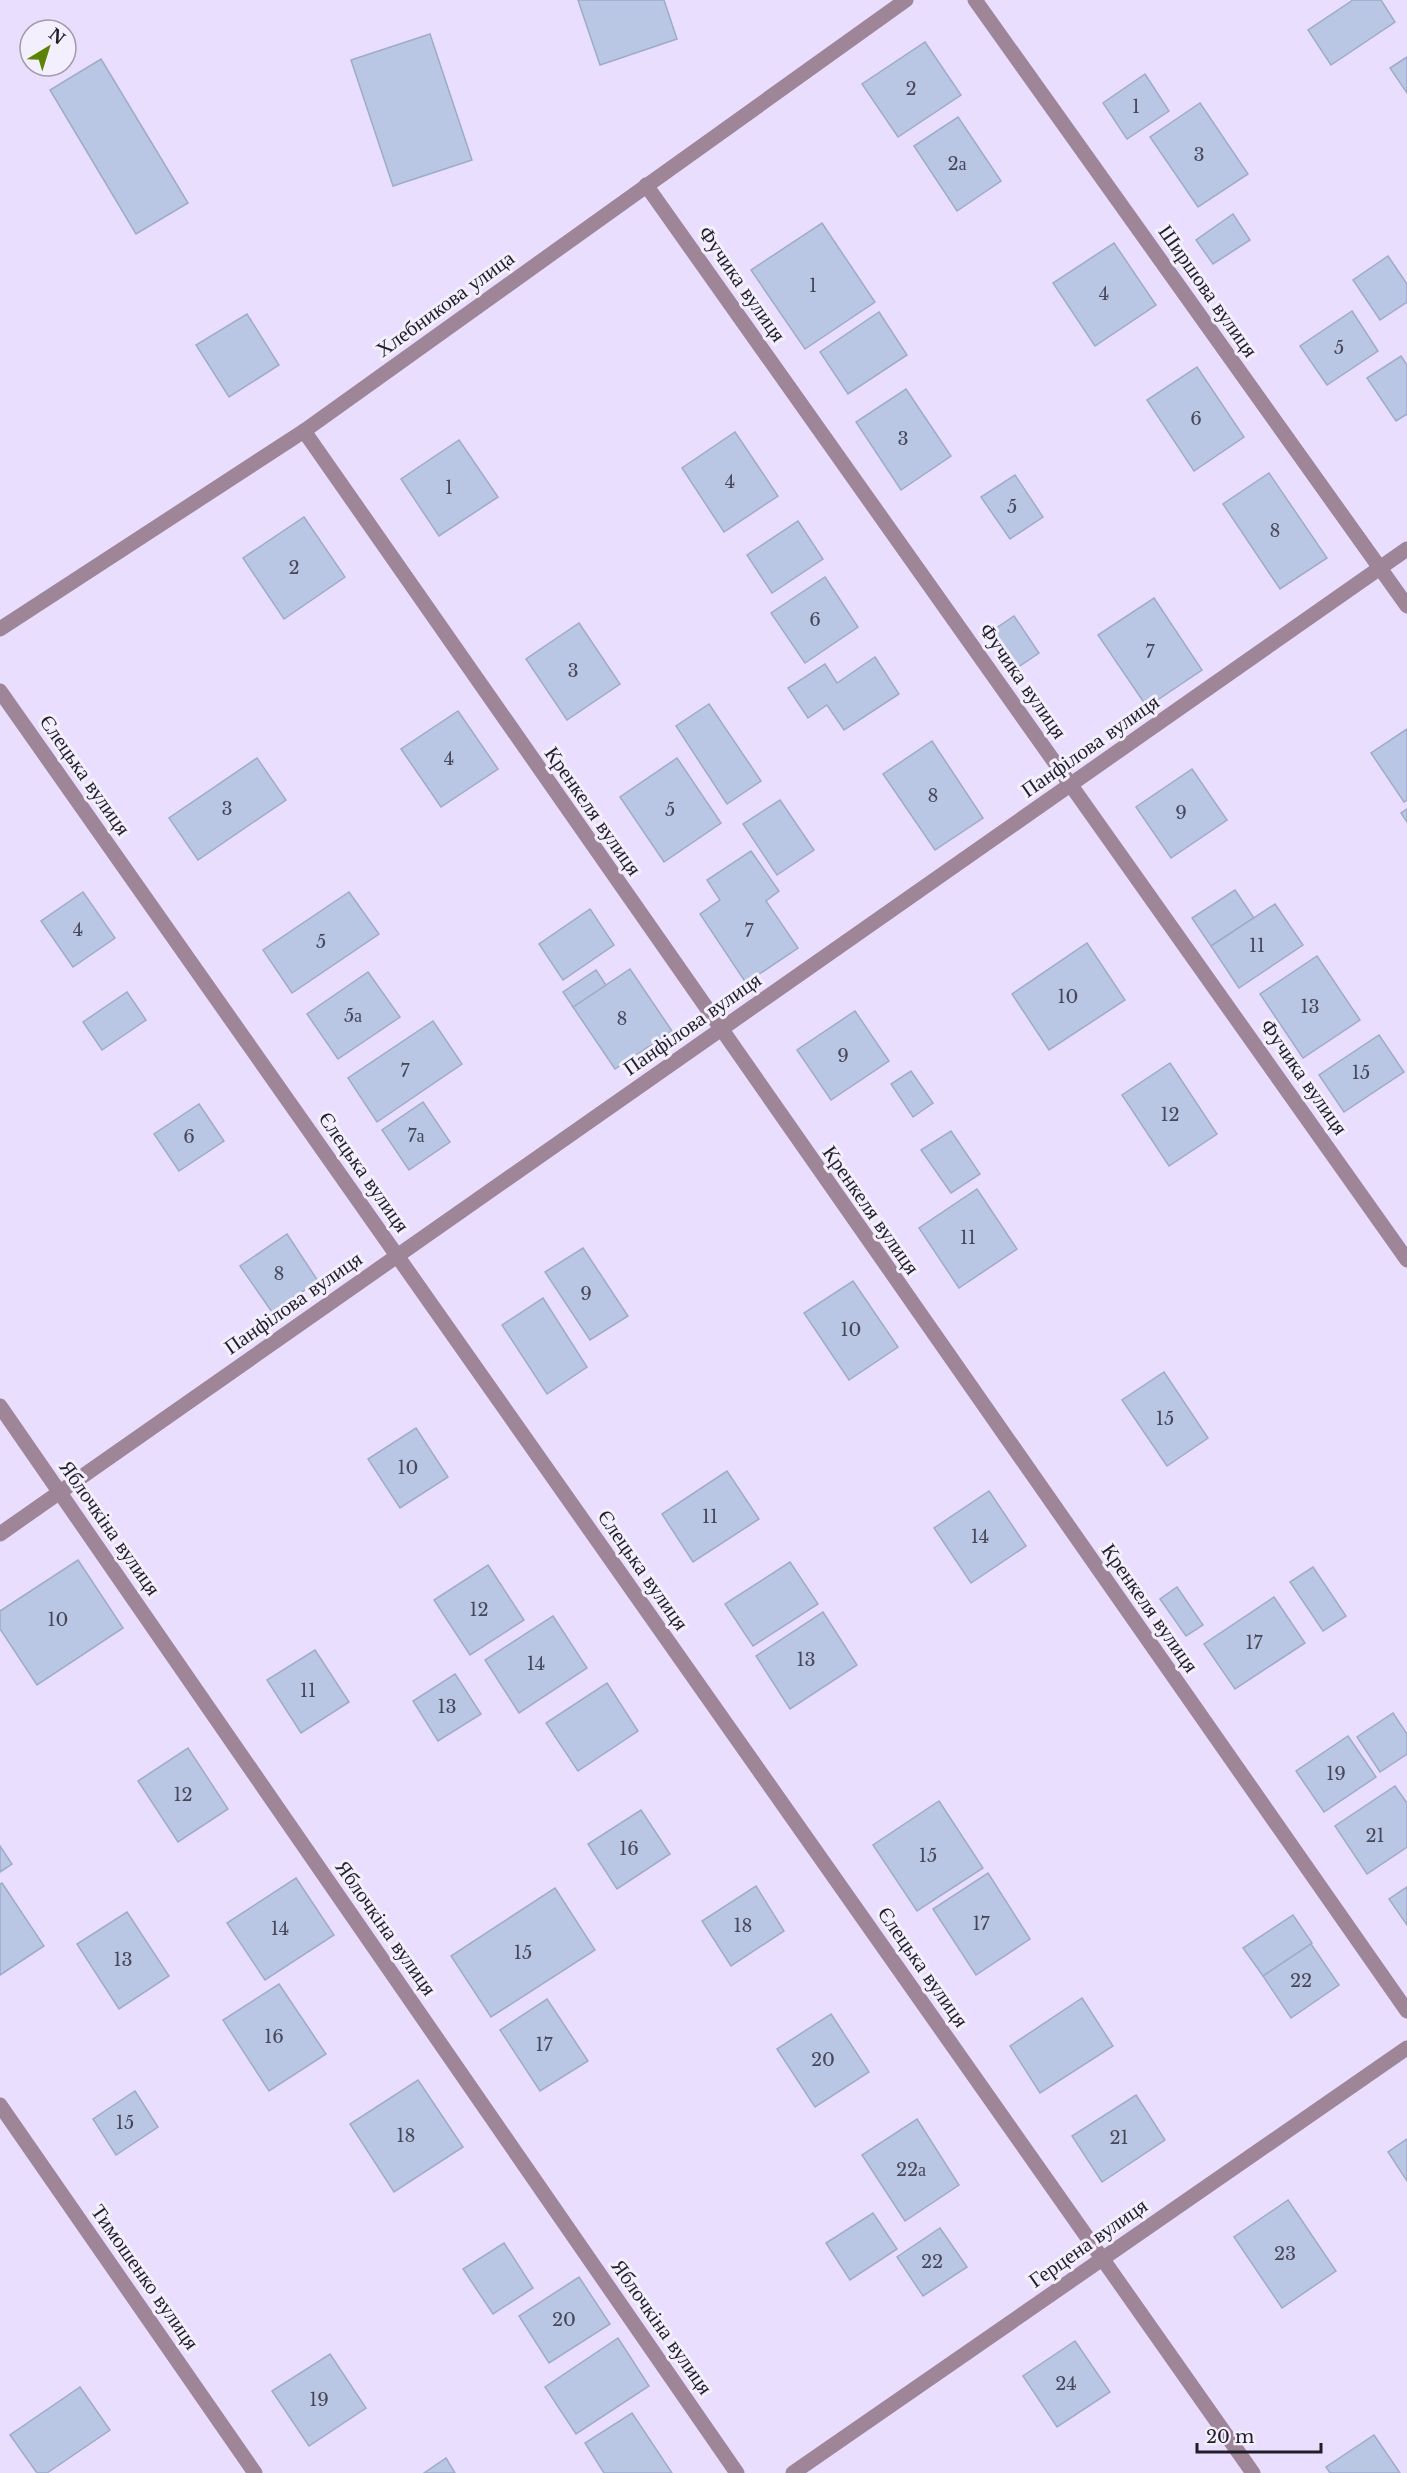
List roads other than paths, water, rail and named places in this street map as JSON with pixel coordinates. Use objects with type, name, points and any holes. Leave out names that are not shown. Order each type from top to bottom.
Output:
[{"type":"street","name":"Хлебникова улица","points":[[0,629],[303,431],[906,0]]},
{"type":"street","name":"Ширшова вулиця","points":[[975,0],[1407,606]]},
{"type":"street","name":"Фучика вулиця","points":[[646,185],[1407,1260]]},
{"type":"street","name":"Кренкеля вулиця","points":[[303,431],[1407,2011]]},
{"type":"street","name":"Панфілова вулиця","points":[[0,1534],[1407,549]]},
{"type":"street","name":"Єлецька вулиця","points":[[0,691],[1252,2473]]},
{"type":"street","name":"Яблочкіна вулиця","points":[[0,1406],[737,2473]]},
{"type":"street","name":"Герцена вулиця","points":[[793,2473],[1407,2048]]},
{"type":"street","name":"Тимошенко вулиця","points":[[0,2105],[255,2473]]}]
